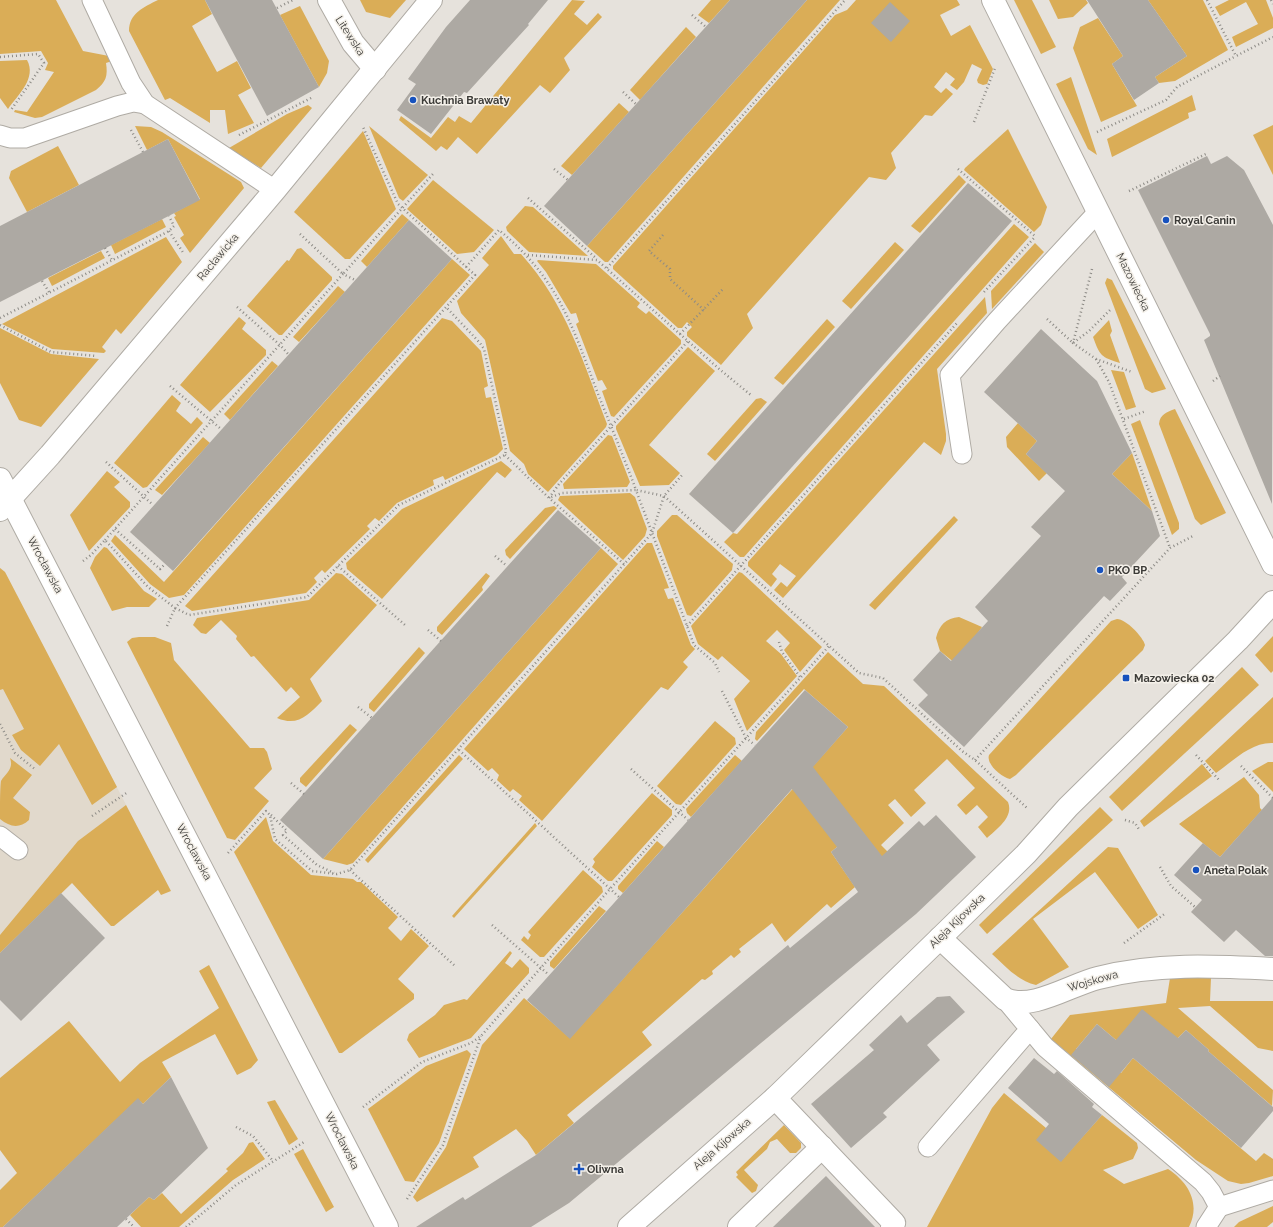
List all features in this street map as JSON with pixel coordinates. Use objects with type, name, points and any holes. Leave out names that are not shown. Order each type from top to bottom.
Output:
[{"type":"street","name":"Litewska","points":[[328,0],[353,43],[375,69]]},
{"type":"street","name":"Racławicka","points":[[5,504],[50,455],[275,190],[430,0]]},
{"type":"street","name":"Mazowiecka","points":[[993,0],[1273,564]]},
{"type":"street","name":"Wrocławska","points":[[0,479],[5,504],[387,1227]]},
{"type":"street","name":"Aleja Kijowska","points":[[629,1227],[775,1098],[940,938],[1026,854],[1068,807],[1238,640],[1273,602]]},
{"type":"street","points":[[940,938],[1005,998]]},
{"type":"street","name":"Wojskowa","points":[[1005,998],[1016,1002],[1033,1002],[1072,986],[1097,978],[1146,969],[1212,966],[1273,968]]},
{"type":"street","points":[[775,1098],[894,1223],[892,1227]]},
{"type":"street","points":[[739,1227],[822,1147]]},
{"type":"lane","points":[[92,0],[130,83],[145,104],[275,190]]},
{"type":"lane","points":[[0,135],[10,138],[25,138],[117,106],[133,102],[145,104]]},
{"type":"lane","points":[[962,454],[950,375],[997,321],[1098,212]]},
{"type":"lane","points":[[0,836],[18,850]]},
{"type":"lane","points":[[1005,998],[1045,1047],[1192,1172],[1211,1192],[1220,1207]]},
{"type":"lane","points":[[928,1147],[1030,1029]]},
{"type":"lane","points":[[1206,1227],[1220,1207],[1273,1190]]},
{"type":"path","points":[[277,8],[293,0]]},
{"type":"path","points":[[607,268],[845,0]]},
{"type":"path","points":[[1207,0],[1236,56]]},
{"type":"path","points":[[1271,0],[1273,4]]},
{"type":"path","points":[[692,15],[706,27]]},
{"type":"path","points":[[1097,132],[1166,100],[1177,87],[1273,37]]},
{"type":"path","points":[[0,57],[38,54],[44,63],[9,114]]},
{"type":"path","points":[[974,122],[998,63]]},
{"type":"path","points":[[623,92],[636,104]]},
{"type":"path","points":[[232,138],[297,104]]},
{"type":"path","points":[[167,626],[175,608],[475,275],[398,204],[366,129],[360,124]]},
{"type":"path","points":[[131,130],[143,152]]},
{"type":"path","points":[[1129,191],[1208,153]]},
{"type":"path","points":[[554,168],[568,180]]},
{"type":"path","points":[[958,169],[1035,237],[1041,239]]},
{"type":"path","points":[[83,561],[91,555],[144,497],[433,174]]},
{"type":"path","points":[[528,198],[680,334],[752,396]]},
{"type":"path","points":[[0,318],[169,231],[174,226],[169,216]]},
{"type":"path","points":[[466,267],[499,230],[527,255],[548,280],[569,318],[612,426],[694,644],[715,663],[718,672]]},
{"type":"path","points":[[169,231],[187,257]]},
{"type":"path","points":[[300,234],[344,274],[355,280]]},
{"type":"path","points":[[663,235],[649,251],[670,269],[670,279],[704,310]]},
{"type":"path","points":[[982,295],[1035,237]]},
{"type":"path","points":[[105,248],[112,260]]},
{"type":"path","points":[[527,255],[598,260]]},
{"type":"path","points":[[1072,343],[1092,270]]},
{"type":"path","points":[[42,280],[49,292]]},
{"type":"path","points":[[680,334],[724,288]]},
{"type":"path","points":[[237,307],[288,354]]},
{"type":"path","points":[[446,307],[484,349],[506,450],[505,455]]},
{"type":"path","points":[[1072,343],[1089,331],[1110,310]]},
{"type":"path","points":[[687,626],[961,318]]},
{"type":"path","points":[[1046,319],[1072,343],[1096,359],[1132,372]]},
{"type":"path","points":[[0,325],[51,352],[100,356]]},
{"type":"path","points":[[549,498],[688,341]]},
{"type":"path","points":[[1096,359],[1110,382],[1170,548]]},
{"type":"path","points":[[1212,382],[1220,376]]},
{"type":"path","points":[[170,386],[222,429]]},
{"type":"path","points":[[1124,419],[1146,411]]},
{"type":"path","points":[[505,455],[549,498],[624,564]]},
{"type":"path","points":[[105,540],[148,587],[175,608],[189,615],[307,597],[399,505],[505,455]]},
{"type":"path","points":[[106,462],[153,505]]},
{"type":"path","points":[[270,815],[275,839],[312,871],[337,874],[350,870],[652,533],[664,496],[683,474]]},
{"type":"path","points":[[549,498],[562,493],[636,490],[664,496],[859,674],[883,678],[962,751],[975,760],[1026,808]]},
{"type":"path","points":[[115,529],[160,569],[165,564]]},
{"type":"path","points":[[975,760],[1170,548],[1193,536]]},
{"type":"path","points":[[495,556],[507,566]]},
{"type":"path","points":[[338,566],[405,625]]},
{"type":"path","points":[[428,630],[441,641]]},
{"type":"path","points":[[779,642],[782,652],[800,677]]},
{"type":"path","points":[[363,1107],[422,1062],[471,1043],[481,1036],[540,967],[829,646]]},
{"type":"path","points":[[722,691],[746,738],[755,745]]},
{"type":"path","points":[[358,707],[372,718]]},
{"type":"path","points":[[0,724],[15,753],[36,770]]},
{"type":"path","points":[[459,750],[619,897]]},
{"type":"path","points":[[1196,755],[1220,781]]},
{"type":"path","points":[[1241,766],[1273,798]]},
{"type":"path","points":[[631,769],[688,820]]},
{"type":"path","points":[[291,783],[304,794]]},
{"type":"path","points":[[92,816],[128,792]]},
{"type":"path","points":[[228,853],[266,811],[287,831],[283,835],[317,865],[337,874]]},
{"type":"path","points":[[1125,820],[1135,822],[1140,831]]},
{"type":"path","points":[[1160,867],[1171,886],[1195,907]]},
{"type":"path","points":[[350,870],[455,966]]},
{"type":"path","points":[[1122,944],[1166,913]]},
{"type":"path","points":[[492,925],[549,975]]},
{"type":"path","points":[[407,1199],[443,1145],[481,1036]]},
{"type":"path","points":[[236,1127],[253,1136],[272,1161]]},
{"type":"path","points":[[186,1227],[236,1184],[304,1142]]},
{"type":"path","points":[[126,1219],[134,1227]]},
{"type":"shaded area","points":[[0,0],[56,0],[83,51],[109,56],[112,61],[106,63],[106,78],[102,84],[96,90],[42,117],[35,118],[14,112],[15,110],[27,112],[54,72],[45,70],[48,63],[41,51],[0,54]]},
{"type":"shaded area","points":[[158,0],[205,0],[212,14],[192,26],[217,72],[237,61],[251,88],[238,95],[254,123],[228,134],[225,110],[210,110],[210,123],[170,98],[165,100],[129,31],[134,15],[138,11]]},
{"type":"shaded area","points":[[360,0],[406,0],[390,18],[366,12]]},
{"type":"shaded area","points":[[572,0],[585,1],[574,14],[587,25],[598,13],[602,17],[564,58],[570,70],[550,93],[540,85],[477,154],[458,137],[447,150],[441,146],[436,151],[399,120],[401,116],[431,138],[448,117],[455,122],[459,116],[471,123]]},
{"type":"shaded area","points":[[711,0],[730,0],[709,23],[698,15]]},
{"type":"shaded area","points":[[807,0],[840,0],[608,262],[605,262],[587,246]]},
{"type":"shaded area","points":[[856,0],[957,0],[960,5],[940,15],[951,36],[970,25],[993,69],[987,84],[983,85],[978,83],[977,80],[982,69],[972,64],[964,82],[957,90],[950,85],[955,79],[946,72],[934,87],[941,93],[946,88],[953,94],[932,116],[925,115],[891,153],[896,168],[886,180],[869,177],[747,314],[753,328],[721,365],[687,336],[687,332],[692,327],[687,322],[682,328],[678,328],[613,269],[613,266],[835,15],[847,10]]},
{"type":"shaded area","points":[[1014,0],[1032,0],[1056,47],[1041,54]]},
{"type":"shaded area","points":[[1049,0],[1086,0],[1088,3],[1073,17],[1058,19]]},
{"type":"shaded area","points":[[1148,0],[1203,0],[1228,50],[1175,81],[1159,83],[1155,77],[1187,56]]},
{"type":"shaded area","points":[[1229,0],[1266,0],[1273,18],[1273,28],[1236,47],[1232,37],[1258,24],[1246,2],[1220,16],[1215,7]]},
{"type":"shaded area","points":[[300,6],[329,61],[327,73],[319,87],[280,15]]},
{"type":"shaded area","points":[[1098,18],[1123,56],[1112,64],[1137,106],[1101,122],[1073,48],[1080,27]]},
{"type":"shaded area","points":[[686,27],[696,37],[640,100],[630,90]]},
{"type":"shaded area","points":[[27,60],[30,73],[28,80],[8,109],[0,98],[0,61]]},
{"type":"shaded area","points":[[1071,77],[1097,155],[1088,149],[1056,84]]},
{"type":"shaded area","points":[[1192,95],[1196,110],[1188,113],[1189,118],[1112,157],[1107,139]]},
{"type":"shaded area","points":[[619,103],[629,112],[572,175],[561,166]]},
{"type":"shaded area","points":[[308,105],[312,108],[261,168],[229,148],[287,114]]},
{"type":"shaded area","points":[[1273,125],[1273,175],[1253,135]]},
{"type":"shaded area","points":[[135,126],[151,127],[162,132],[241,182],[244,188],[190,253],[180,238],[184,235],[174,217],[176,216],[174,213],[200,199],[168,139],[147,150]]},
{"type":"shaded area","points":[[369,126],[428,175],[403,201],[399,198]]},
{"type":"shaded area","points":[[1008,129],[1047,207],[1041,225],[1034,232],[964,170]]},
{"type":"shaded area","points":[[363,131],[396,209],[350,259],[345,259],[294,212]]},
{"type":"shaded area","points":[[58,146],[79,185],[27,212],[9,178],[11,171]]},
{"type":"shaded area","points":[[959,175],[966,182],[920,233],[911,226]]},
{"type":"shaded area","points":[[433,180],[494,230],[474,252],[457,254],[407,209]]},
{"type":"shaded area","points":[[525,206],[533,207],[588,256],[529,252],[507,231],[506,227]]},
{"type":"shaded area","points":[[402,214],[409,220],[367,267],[361,261]]},
{"type":"shaded area","points":[[162,219],[166,227],[115,254],[111,245]]},
{"type":"shaded area","points":[[1014,224],[1029,237],[744,557],[740,557],[724,542],[733,533],[737,534]]},
{"type":"shaded area","points":[[501,236],[514,254],[521,254],[537,273],[562,313],[581,356],[607,424],[606,427],[548,492],[528,474],[524,464],[510,451],[485,340],[461,313],[457,301],[489,265],[482,258]]},
{"type":"shaded area","points":[[166,237],[182,262],[121,334],[116,329],[102,347],[106,351],[104,353],[52,349],[2,324]]},
{"type":"shaded area","points":[[895,242],[904,250],[851,309],[842,301]]},
{"type":"shaded area","points":[[1035,243],[1044,252],[992,309],[991,291]]},
{"type":"shaded area","points":[[301,248],[332,277],[332,280],[282,335],[279,335],[247,306],[287,260],[289,261],[297,249]]},
{"type":"shaded area","points":[[101,251],[105,258],[52,286],[48,278]]},
{"type":"shaded area","points":[[452,259],[470,275],[184,595],[169,598],[150,584],[111,541],[115,535],[164,582]]},
{"type":"shaded area","points":[[537,261],[596,264],[640,303],[637,307],[646,314],[649,311],[681,340],[681,344],[614,417],[611,416],[602,391],[607,389],[602,380],[598,381],[576,324],[579,322],[576,313],[571,314],[546,272]]},
{"type":"shaded area","points":[[1107,278],[1112,280],[1166,389],[1152,393],[1145,389],[1105,283]]},
{"type":"shaded area","points":[[338,286],[345,292],[299,342],[293,337]]},
{"type":"shaded area","points":[[985,297],[987,313],[937,369],[946,434],[946,441],[941,455],[924,442],[783,598],[774,590],[781,582],[787,587],[796,576],[780,564],[772,574],[777,579],[771,587],[748,566],[748,562]]},
{"type":"shaded area","points":[[239,317],[246,323],[242,329],[266,350],[266,355],[210,412],[180,385]]},
{"type":"shaded area","points":[[442,318],[452,321],[481,351],[488,386],[484,388],[486,398],[491,397],[503,449],[497,455],[445,480],[443,476],[433,480],[434,485],[397,503],[379,521],[375,518],[367,526],[370,529],[325,573],[322,570],[314,578],[317,582],[306,593],[192,611],[185,606]]},
{"type":"shaded area","points":[[827,319],[835,327],[783,385],[774,378]]},
{"type":"shaded area","points":[[1109,320],[1112,331],[1110,335],[1120,363],[1102,355],[1093,337]]},
{"type":"shaded area","points":[[0,328],[51,354],[99,359],[41,427],[19,420],[0,383]]},
{"type":"shaded area","points":[[688,347],[715,371],[649,445],[680,473],[669,485],[640,486],[616,426]]},
{"type":"shaded area","points":[[272,361],[278,366],[230,420],[224,414]]},
{"type":"shaded area","points":[[1111,370],[1124,372],[1136,407],[1126,410]]},
{"type":"shaded area","points":[[172,395],[181,403],[176,411],[191,424],[197,417],[203,423],[147,487],[143,488],[114,463]]},
{"type":"shaded area","points":[[761,398],[767,402],[715,461],[707,454],[756,399]]},
{"type":"shaded area","points":[[1175,409],[1226,513],[1201,525],[1195,519],[1159,424],[1162,416]]},
{"type":"shaded area","points":[[1140,420],[1179,523],[1179,529],[1172,535],[1131,424]]},
{"type":"shaded area","points":[[1018,423],[1037,441],[1026,454],[1047,473],[1039,481],[1007,447],[1006,437]]},
{"type":"shaded area","points":[[608,435],[612,436],[630,482],[627,487],[564,489],[563,484]]},
{"type":"shaded area","points":[[203,437],[210,443],[162,495],[155,490]]},
{"type":"shaded area","points":[[1132,453],[1152,511],[1112,474]]},
{"type":"shaded area","points":[[501,461],[512,470],[505,478],[497,472],[382,599],[347,569],[346,563],[402,509]]},
{"type":"shaded area","points":[[107,471],[120,482],[114,487],[130,502],[130,507],[89,551],[70,515]]},
{"type":"shaded area","points":[[630,493],[635,497],[647,529],[645,536],[623,560],[558,500],[560,496]]},
{"type":"shaded area","points":[[554,506],[557,508],[510,559],[506,555],[505,550],[545,508]]},
{"type":"shaded area","points":[[672,515],[677,515],[733,564],[732,570],[691,616],[687,615],[657,536],[657,531]]},
{"type":"shaded area","points":[[954,516],[958,520],[875,610],[869,605]]},
{"type":"shaded area","points":[[647,543],[652,543],[669,588],[664,589],[668,599],[673,598],[691,645],[695,649],[683,662],[688,667],[668,690],[661,687],[542,821],[519,800],[522,796],[513,789],[510,792],[497,780],[499,775],[492,768],[488,771],[464,749]]},
{"type":"shaded area","points":[[104,547],[107,548],[144,591],[157,599],[149,607],[127,607],[112,611],[90,568],[95,557]]},
{"type":"shaded area","points":[[601,548],[618,564],[353,863],[347,865],[323,859]]},
{"type":"shaded area","points":[[0,568],[5,572],[136,824],[61,893],[0,953]]},
{"type":"shaded area","points":[[0,568],[5,572],[117,787],[92,805],[59,744],[40,766],[21,750],[12,735],[24,729],[3,689],[0,690]]},
{"type":"shaded area","points":[[739,572],[742,573],[822,647],[800,672],[784,650],[790,643],[777,630],[766,641],[781,654],[797,676],[747,731],[734,699],[750,681],[722,656],[718,660],[698,644],[691,626]]},
{"type":"shaded area","points":[[336,573],[342,574],[377,605],[310,679],[322,701],[307,715],[297,720],[291,721],[277,718],[300,697],[291,687],[286,692],[254,656],[251,657],[236,639],[237,636],[221,620],[206,634],[201,633],[193,625],[197,618],[309,600]]},
{"type":"shaded area","points":[[486,573],[490,576],[482,587],[483,590],[442,635],[437,631],[437,627]]},
{"type":"shaded area","points":[[959,617],[982,627],[956,664],[940,651],[936,638],[939,629],[944,623],[950,619]]},
{"type":"shaded area","points":[[1117,619],[1125,622],[1138,633],[1145,645],[1143,650],[1016,775],[1010,779],[1006,778],[995,770],[990,762],[989,755],[1111,621]]},
{"type":"shaded area","points":[[1273,636],[1273,671],[1271,673],[1255,655]]},
{"type":"shaded area","points":[[155,637],[171,643],[174,660],[250,748],[264,748],[267,752],[272,769],[254,788],[269,801],[235,840],[227,838],[127,642],[132,638]]},
{"type":"shaded area","points":[[419,647],[425,653],[374,712],[369,708],[369,704]]},
{"type":"shaded area","points":[[828,652],[863,684],[884,686],[1008,802],[1009,813],[1007,818],[1000,827],[987,838],[978,827],[988,817],[977,805],[966,815],[957,805],[975,788],[947,759],[914,790],[926,803],[911,817],[895,799],[888,805],[904,823],[881,845],[892,856],[885,863],[837,847],[831,852],[855,887],[831,908],[827,904],[785,942],[772,923],[739,949],[741,952],[734,958],[731,955],[712,971],[713,974],[705,980],[702,979],[642,1032],[652,1045],[567,1115],[574,1123],[536,1155],[527,1141],[516,1129],[473,1157],[479,1167],[417,1202],[413,1197],[446,1147],[482,1045],[524,998],[570,1038],[848,727],[804,689],[757,741],[755,739],[756,732]]},
{"type":"shaded area","points":[[1242,667],[1259,685],[1122,811],[1109,797]]},
{"type":"shaded area","points":[[1273,697],[1273,743],[1250,749],[1216,773],[1205,761]]},
{"type":"shaded area","points":[[715,721],[735,738],[736,744],[681,805],[676,804],[657,786]]},
{"type":"shaded area","points":[[350,724],[357,730],[306,787],[300,782],[300,778]]},
{"type":"shaded area","points":[[459,755],[463,759],[368,863],[365,860]]},
{"type":"shaded area","points":[[735,755],[742,761],[691,817],[687,813],[686,809]]},
{"type":"shaded area","points":[[10,758],[32,775],[13,798],[30,812],[29,820],[18,826],[7,824],[0,819],[1,781],[9,771],[11,765]]},
{"type":"shaded area","points":[[1268,762],[1273,762],[1273,792],[1252,771]]},
{"type":"shaded area","points":[[1202,764],[1212,776],[1144,827],[1140,821]]},
{"type":"shaded area","points":[[1244,777],[1259,795],[1260,808],[1262,810],[1220,857],[1179,824]]},
{"type":"shaded area","points":[[652,793],[672,810],[672,815],[612,881],[608,881],[592,867],[595,862],[593,859]]},
{"type":"shaded area","points":[[126,805],[171,891],[161,895],[158,890],[114,926],[111,926],[72,883],[0,953],[0,935],[78,841]]},
{"type":"shaded area","points":[[1100,807],[1113,820],[987,934],[979,925]]},
{"type":"shaded area","points":[[266,817],[273,841],[311,875],[353,879],[357,882],[361,882],[398,917],[388,928],[401,941],[411,929],[429,946],[398,979],[414,994],[414,999],[342,1053],[339,1053],[234,852]]},
{"type":"shaded area","points":[[535,823],[537,826],[454,918],[452,916]]},
{"type":"shaded area","points":[[657,841],[664,847],[623,893],[618,889],[618,886]]},
{"type":"shaded area","points":[[1108,847],[1118,848],[1158,915],[1138,929],[1095,872],[1033,919],[1069,967],[1036,985],[1018,977],[992,954]]},
{"type":"shaded area","points":[[583,870],[602,887],[603,892],[544,957],[540,957],[521,940],[524,936],[528,940],[531,935],[528,932]]},
{"type":"shaded area","points":[[599,906],[606,911],[554,969],[550,966],[550,962]]},
{"type":"shaded area","points":[[510,951],[512,953],[505,963],[512,968],[520,959],[529,968],[529,973],[471,1038],[419,1058],[407,1040],[409,1034],[435,1015],[444,1005],[464,999],[467,1000]]},
{"type":"shaded area","points":[[209,965],[258,1060],[251,1068],[237,1075],[215,1034],[162,1062],[171,1077],[143,1104],[138,1099],[3,1227],[0,1227],[0,1190],[17,1173],[0,1150],[0,1078],[69,1021],[120,1082],[140,1063],[219,1008],[199,971]]},
{"type":"shaded area","points":[[1170,978],[1211,978],[1210,1001],[1273,1001],[1273,1051],[1258,1048],[1210,1006],[1178,1008],[1273,1090],[1272,1106],[1186,1030],[1178,1038],[1116,1040],[1097,1024],[1076,1049],[1096,1066],[1121,1073],[1133,1058],[1256,1161],[1264,1153],[1273,1159],[1273,1176],[1241,1184],[1228,1181],[1196,1160],[1051,1039],[1070,1015],[1166,1003]]},
{"type":"shaded area","points":[[467,1050],[471,1054],[439,1143],[414,1182],[405,1181],[368,1109],[426,1066]]},
{"type":"shaded area","points":[[1004,1093],[1046,1128],[1061,1161],[1102,1115],[1137,1143],[1138,1148],[1133,1159],[1103,1170],[1124,1184],[1168,1169],[1187,1187],[1193,1202],[1194,1210],[1189,1227],[927,1227],[992,1108]]},
{"type":"shaded area","points":[[275,1100],[298,1139],[289,1145],[267,1102]]},
{"type":"shaded area","points":[[784,1125],[801,1143],[801,1148],[796,1153],[790,1153],[777,1139],[770,1142],[767,1149],[744,1170],[758,1185],[756,1191],[752,1193],[736,1177],[738,1175],[736,1172]]},
{"type":"shaded area","points":[[253,1142],[265,1159],[233,1180],[179,1227],[141,1227],[130,1215],[149,1197],[154,1200],[162,1193],[181,1214],[228,1171],[226,1169],[243,1153],[249,1143]]},
{"type":"shaded area","points":[[303,1149],[334,1207],[326,1212],[294,1154]]},
{"type":"shaded area","points":[[1273,1206],[1273,1222],[1267,1227],[1234,1227],[1239,1222]]},
{"type":"building","points":[[205,0],[272,0],[319,87],[267,116]]},
{"type":"building","points":[[470,0],[548,0],[528,24],[529,25],[467,93],[464,92],[431,134],[397,110],[416,84],[408,79],[446,27]]},
{"type":"building","points":[[730,0],[807,0],[587,246],[544,206]]},
{"type":"building","points":[[1087,0],[1148,0],[1187,56],[1155,77],[1159,83],[1134,100],[1112,64],[1123,56]]},
{"type":"building","points":[[890,2],[910,21],[891,42],[871,23]]},
{"type":"building","points":[[168,139],[200,200],[0,302],[0,226]]},
{"type":"building","points":[[1207,156],[1211,164],[1227,156],[1244,170],[1273,225],[1272,504],[1204,340],[1210,336],[1210,334],[1138,190]]},
{"type":"building","points":[[968,183],[1012,221],[733,533],[689,494]]},
{"type":"building","points":[[409,220],[452,259],[173,571],[130,532]]},
{"type":"building","points":[[1041,329],[1097,381],[1132,453],[1112,474],[1152,511],[1160,536],[1122,577],[1127,583],[1110,601],[1104,596],[964,747],[918,705],[928,695],[913,680],[940,651],[951,661],[988,621],[975,607],[1041,536],[1031,527],[1065,491],[1026,454],[1037,441],[984,392]]},
{"type":"building","points":[[558,510],[601,548],[323,859],[280,820]]},
{"type":"building","points":[[805,690],[848,727],[813,767],[882,856],[919,821],[924,826],[936,815],[976,857],[916,914],[569,1203],[531,1227],[416,1227],[463,1197],[465,1200],[536,1155],[788,945],[790,948],[858,892],[831,852],[837,847],[792,789],[570,1039],[527,1000]]},
{"type":"building","points":[[1273,797],[1273,956],[1265,956],[1236,930],[1224,942],[1191,912],[1202,900],[1174,875],[1203,843],[1220,857]]},
{"type":"building","points":[[61,893],[105,938],[21,1021],[0,1000],[0,953]]},
{"type":"building","points":[[950,996],[965,1012],[927,1045],[940,1060],[883,1113],[887,1117],[851,1148],[811,1104],[874,1050],[869,1045],[901,1015],[907,1023],[937,997]]},
{"type":"building","points":[[1142,1009],[1178,1038],[1186,1030],[1273,1107],[1273,1111],[1241,1148],[1133,1058],[1109,1087],[1071,1055],[1097,1024],[1116,1040]]},
{"type":"building","points":[[1034,1058],[1054,1074],[1057,1071],[1094,1104],[1092,1107],[1102,1115],[1061,1162],[1036,1140],[1049,1124],[1008,1088]]},
{"type":"building","points":[[171,1077],[208,1148],[154,1200],[149,1197],[117,1227],[3,1227],[138,1098],[143,1104]]},
{"type":"building","points":[[826,1176],[875,1227],[773,1227]]},
{"type":"place","name":"Kuchnia Brawaty","points":[[413,100]]},
{"type":"place","name":"Royal Canin","points":[[1166,220]]},
{"type":"place","name":"PKO BP","points":[[1100,570]]},
{"type":"place","name":"Mazowiecka 02","points":[[1126,678]]},
{"type":"place","name":"Aneta Polak","points":[[1196,870]]},
{"type":"place","name":"Oliwna","points":[[579,1169]]}]
